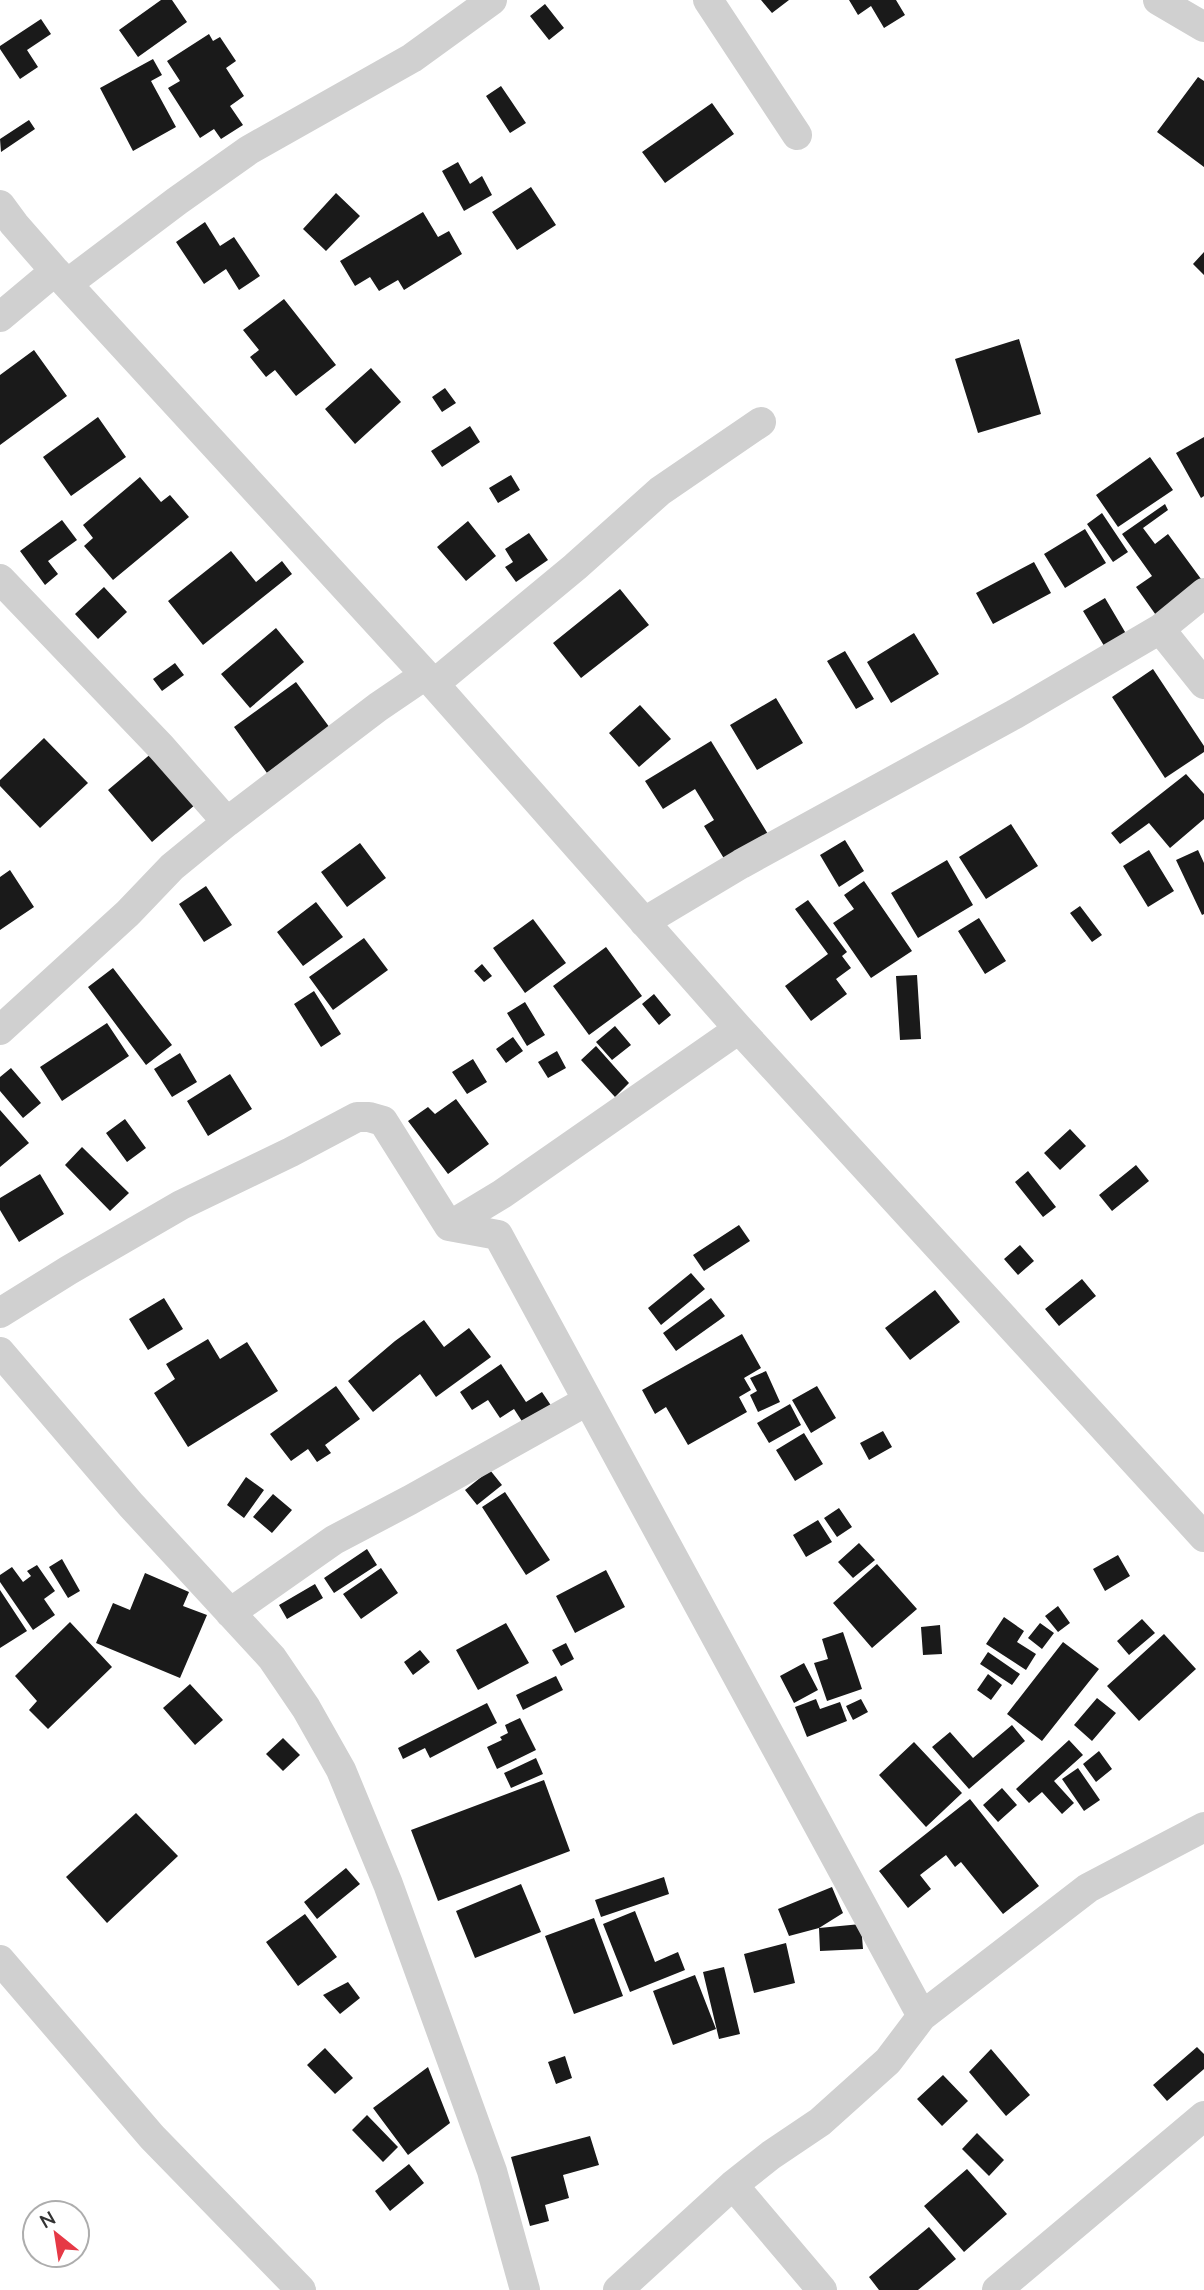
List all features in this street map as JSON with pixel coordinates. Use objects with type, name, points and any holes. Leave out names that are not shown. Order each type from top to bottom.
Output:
[{"type":"street","points":[[0,317],[177,201],[249,150],[412,58],[492,0]]},
{"type":"street","points":[[708,0],[797,135]]},
{"type":"street","points":[[1158,0],[1204,27]]},
{"type":"street","points":[[0,205],[14,225],[429,680],[739,1029],[1202,1530]]},
{"type":"street","points":[[0,1030],[128,913],[172,867],[227,822],[378,707],[429,680],[575,567],[660,491],[761,422]]},
{"type":"street","points":[[0,579],[161,747],[227,822]]},
{"type":"street","points":[[644,922],[741,864],[1014,714],[1160,629],[1204,593]]},
{"type":"street","points":[[1160,629],[1204,684]]},
{"type":"street","points":[[449,1226],[502,1194],[739,1029]]},
{"type":"street","points":[[0,1313],[181,1205],[291,1153],[357,1117],[383,1121],[449,1226],[498,1235],[922,2016]]},
{"type":"street","points":[[0,1352],[131,1505],[272,1658],[306,1708],[341,1770],[388,1884],[492,2171],[525,2290]]},
{"type":"street","points":[[230,1613],[334,1540],[587,1401]]},
{"type":"street","points":[[618,2290],[733,2185],[830,2113],[888,2061],[922,2016],[1088,1888],[1204,1827]]},
{"type":"street","points":[[0,1960],[152,2137],[300,2290]]},
{"type":"street","points":[[997,2290],[1204,2116]]},
{"type":"street","points":[[733,2185],[822,2290]]},
{"type":"building","points":[[161,0],[172,0],[187,22],[138,57],[119,30]]},
{"type":"building","points":[[761,0],[789,0],[772,13]]},
{"type":"building","points":[[849,0],[896,0],[905,15],[884,28],[871,6],[858,15]]},
{"type":"building","points":[[545,4],[564,28],[549,40],[530,16]]},
{"type":"building","points":[[41,19],[51,34],[27,50],[38,67],[20,79],[0,46]]},
{"type":"building","points":[[209,34],[213,41],[220,37],[236,61],[226,68],[244,96],[230,106],[243,125],[221,139],[214,129],[200,138],[168,88],[180,81],[167,61]]},
{"type":"building","points":[[153,59],[162,75],[151,81],[176,127],[133,151],[100,88]]},
{"type":"building","points":[[1198,77],[1204,81],[1204,167],[1157,132]]},
{"type":"building","points":[[501,86],[526,123],[510,133],[486,96]]},
{"type":"building","points":[[712,103],[734,134],[665,183],[642,152]]},
{"type":"building","points":[[29,120],[35,129],[1,152],[0,139]]},
{"type":"building","points":[[458,162],[470,184],[482,176],[492,195],[464,211],[442,171]]},
{"type":"building","points":[[531,187],[556,225],[517,250],[492,212]]},
{"type":"building","points":[[336,193],[360,216],[326,251],[303,229]]},
{"type":"building","points":[[423,212],[438,237],[449,231],[462,254],[404,290],[398,280],[379,291],[370,277],[355,286],[340,261]]},
{"type":"building","points":[[205,222],[220,246],[234,237],[260,276],[239,290],[226,269],[204,284],[176,242]]},
{"type":"building","points":[[1204,252],[1204,275],[1193,264]]},
{"type":"building","points":[[284,299],[336,365],[296,396],[275,370],[266,377],[250,357],[259,350],[243,330]]},
{"type":"building","points":[[1019,339],[1041,414],[978,433],[955,359]]},
{"type":"building","points":[[34,350],[67,396],[0,445],[0,375]]},
{"type":"building","points":[[371,368],[401,402],[355,444],[325,409]]},
{"type":"building","points":[[445,388],[456,403],[442,412],[432,397]]},
{"type":"building","points":[[98,417],[126,457],[71,496],[43,457]]},
{"type":"building","points":[[470,426],[480,442],[442,467],[431,451]]},
{"type":"building","points":[[1204,437],[1204,496],[1201,498],[1176,453]]},
{"type":"building","points":[[1150,457],[1173,490],[1118,527],[1096,495]]},
{"type":"building","points":[[511,475],[520,490],[498,503],[489,488]]},
{"type":"building","points":[[140,477],[161,502],[170,495],[189,517],[113,580],[84,546],[93,538],[83,525]]},
{"type":"building","points":[[1165,504],[1168,510],[1143,528],[1155,544],[1168,534],[1204,583],[1158,618],[1136,587],[1152,576],[1122,534]]},
{"type":"building","points":[[1102,513],[1128,552],[1113,562],[1087,524]]},
{"type":"building","points":[[62,520],[77,540],[48,561],[58,574],[45,585],[20,551]]},
{"type":"building","points":[[468,521],[496,556],[466,581],[437,547]]},
{"type":"building","points":[[1085,529],[1106,563],[1065,588],[1044,554]]},
{"type":"building","points":[[529,533],[548,560],[516,582],[505,567],[513,562],[505,549]]},
{"type":"building","points":[[231,551],[256,582],[282,561],[292,574],[203,645],[168,601]]},
{"type":"building","points":[[1034,562],[1051,593],[993,624],[976,593]]},
{"type":"building","points":[[104,587],[127,612],[98,639],[75,614]]},
{"type":"building","points":[[620,589],[649,625],[581,678],[553,643]]},
{"type":"building","points":[[1105,598],[1128,637],[1106,649],[1083,611]]},
{"type":"building","points":[[276,628],[304,662],[250,708],[221,674]]},
{"type":"building","points":[[914,633],[939,674],[891,703],[867,662]]},
{"type":"building","points":[[845,651],[874,699],[856,709],[827,661]]},
{"type":"building","points":[[175,663],[184,675],[162,691],[153,679]]},
{"type":"building","points":[[1153,669],[1204,746],[1204,752],[1165,778],[1112,697]]},
{"type":"building","points":[[296,682],[330,728],[267,773],[234,727]]},
{"type":"building","points":[[776,698],[803,743],[757,770],[730,725]]},
{"type":"building","points":[[640,705],[671,739],[639,767],[609,733]]},
{"type":"building","points":[[44,738],[88,783],[40,828],[0,786],[0,780]]},
{"type":"building","points":[[711,741],[771,839],[728,865],[704,826],[714,820],[695,789],[663,809],[645,781]]},
{"type":"building","points":[[153,752],[196,804],[152,842],[108,790]]},
{"type":"building","points":[[1186,774],[1204,794],[1204,819],[1170,848],[1149,823],[1120,844],[1111,833]]},
{"type":"building","points":[[1011,824],[1038,866],[986,899],[959,857]]},
{"type":"building","points":[[845,840],[864,871],[839,887],[820,855]]},
{"type":"building","points":[[360,843],[386,878],[347,907],[321,872]]},
{"type":"building","points":[[1149,850],[1174,891],[1148,907],[1123,866]]},
{"type":"building","points":[[1198,850],[1204,863],[1202,915],[1176,860]]},
{"type":"building","points":[[947,860],[973,905],[918,938],[891,893]]},
{"type":"building","points":[[10,870],[34,907],[0,930],[0,877]]},
{"type":"building","points":[[864,881],[912,951],[871,978],[833,923],[854,909],[844,895]]},
{"type":"building","points":[[206,886],[232,925],[204,942],[179,904]]},
{"type":"building","points":[[808,900],[847,952],[842,956],[851,968],[836,979],[847,994],[811,1021],[785,986],[828,954],[795,909]]},
{"type":"building","points":[[316,902],[343,937],[303,966],[277,932]]},
{"type":"building","points":[[1080,906],[1102,935],[1092,942],[1070,913]]},
{"type":"building","points":[[979,918],[1006,961],[985,974],[958,931]]},
{"type":"building","points":[[533,919],[566,963],[525,993],[493,948]]},
{"type":"building","points":[[364,938],[388,970],[333,1010],[309,977]]},
{"type":"building","points":[[606,947],[642,996],[589,1035],[553,986]]},
{"type":"building","points":[[482,964],[492,976],[484,982],[474,971]]},
{"type":"building","points":[[113,968],[172,1045],[146,1065],[88,987]]},
{"type":"building","points":[[917,975],[921,1039],[900,1040],[896,976]]},
{"type":"building","points":[[314,991],[341,1034],[321,1047],[294,1004]]},
{"type":"building","points":[[654,994],[671,1015],[659,1025],[642,1004]]},
{"type":"building","points":[[525,1002],[545,1035],[527,1046],[507,1013]]},
{"type":"building","points":[[107,1023],[129,1056],[62,1101],[40,1067]]},
{"type":"building","points":[[615,1026],[631,1045],[612,1060],[596,1042]]},
{"type":"building","points":[[513,1037],[523,1051],[506,1063],[496,1049]]},
{"type":"building","points":[[596,1046],[629,1083],[615,1097],[581,1060]]},
{"type":"building","points":[[557,1051],[566,1068],[548,1078],[538,1062]]},
{"type":"building","points":[[180,1053],[197,1082],[172,1097],[154,1069]]},
{"type":"building","points":[[473,1059],[487,1082],[467,1094],[452,1072]]},
{"type":"building","points":[[11,1068],[41,1103],[23,1118],[0,1091],[0,1077]]},
{"type":"building","points":[[230,1074],[252,1109],[208,1136],[187,1101]]},
{"type":"building","points":[[456,1099],[489,1144],[448,1174],[408,1121],[428,1107],[435,1114]]},
{"type":"building","points":[[0,1110],[29,1143],[0,1167]]},
{"type":"building","points":[[125,1119],[146,1148],[127,1162],[106,1133]]},
{"type":"building","points":[[1070,1129],[1086,1146],[1060,1170],[1044,1153]]},
{"type":"building","points":[[82,1147],[129,1193],[110,1211],[65,1165]]},
{"type":"building","points":[[1136,1165],[1149,1181],[1112,1211],[1099,1195]]},
{"type":"building","points":[[1028,1171],[1056,1207],[1043,1217],[1015,1182]]},
{"type":"building","points":[[40,1174],[64,1214],[19,1242],[0,1210],[0,1198]]},
{"type":"building","points":[[739,1225],[750,1241],[704,1271],[693,1255]]},
{"type":"building","points":[[1020,1245],[1034,1261],[1018,1275],[1004,1259]]},
{"type":"building","points":[[691,1273],[705,1289],[661,1325],[648,1308]]},
{"type":"building","points":[[1082,1279],[1096,1296],[1059,1326],[1045,1309]]},
{"type":"building","points":[[935,1290],[960,1322],[910,1360],[885,1328]]},
{"type":"building","points":[[164,1298],[183,1329],[148,1350],[129,1319]]},
{"type":"building","points":[[711,1298],[725,1316],[676,1351],[663,1333]]},
{"type":"building","points":[[424,1320],[444,1347],[469,1328],[491,1357],[436,1397],[420,1374],[373,1412],[348,1381]]},
{"type":"building","points":[[742,1334],[761,1368],[744,1378],[751,1390],[739,1397],[747,1412],[688,1445],[666,1407],[655,1414],[642,1390]]},
{"type":"building","points":[[208,1339],[220,1359],[247,1342],[278,1391],[188,1447],[154,1393],[175,1379],[166,1364]]},
{"type":"building","points":[[501,1364],[526,1402],[542,1392],[552,1407],[525,1426],[514,1409],[500,1418],[488,1400],[472,1410],[460,1392]]},
{"type":"building","points":[[766,1371],[780,1402],[758,1412],[750,1395],[757,1391],[750,1378]]},
{"type":"building","points":[[336,1386],[360,1419],[325,1445],[331,1453],[317,1462],[308,1449],[291,1461],[270,1434]]},
{"type":"building","points":[[817,1386],[836,1418],[811,1433],[792,1400]]},
{"type":"building","points":[[790,1404],[801,1425],[769,1443],[757,1423]]},
{"type":"building","points":[[883,1431],[892,1447],[869,1460],[860,1443]]},
{"type":"building","points":[[804,1433],[823,1464],[795,1481],[776,1450]]},
{"type":"building","points":[[490,1470],[502,1485],[477,1505],[465,1490]]},
{"type":"building","points":[[246,1477],[264,1490],[244,1518],[227,1505]]},
{"type":"building","points":[[505,1492],[550,1560],[526,1575],[482,1507]]},
{"type":"building","points":[[273,1494],[292,1510],[272,1533],[253,1517]]},
{"type":"building","points":[[839,1508],[852,1527],[837,1537],[824,1518]]},
{"type":"building","points":[[818,1520],[832,1542],[806,1557],[793,1535]]},
{"type":"building","points":[[859,1543],[875,1560],[853,1578],[838,1562]]},
{"type":"building","points":[[367,1549],[377,1565],[334,1593],[324,1578]]},
{"type":"building","points":[[1118,1555],[1130,1576],[1105,1591],[1093,1569]]},
{"type":"building","points":[[62,1559],[80,1591],[68,1598],[49,1567]]},
{"type":"building","points":[[877,1564],[917,1609],[872,1648],[833,1603]]},
{"type":"building","points":[[37,1565],[55,1591],[44,1599],[55,1615],[33,1630],[0,1582],[0,1575],[12,1567],[23,1582],[31,1576],[27,1571]]},
{"type":"building","points":[[381,1568],[398,1593],[361,1619],[343,1594]]},
{"type":"building","points":[[606,1570],[625,1607],[575,1633],[556,1596]]},
{"type":"building","points":[[145,1573],[189,1592],[183,1606],[207,1615],[180,1678],[96,1643],[113,1603],[130,1610]]},
{"type":"building","points":[[315,1584],[323,1598],[287,1619],[279,1605]]},
{"type":"building","points":[[0,1590],[27,1631],[0,1648]]},
{"type":"building","points":[[1058,1606],[1070,1623],[1058,1632],[1045,1616]]},
{"type":"building","points":[[1004,1617],[1024,1631],[1017,1642],[1036,1654],[1026,1670],[986,1644]]},
{"type":"building","points":[[1142,1619],[1155,1633],[1129,1655],[1117,1641]]},
{"type":"building","points":[[70,1622],[112,1667],[48,1729],[29,1710],[37,1701],[15,1676]]},
{"type":"building","points":[[506,1623],[529,1663],[478,1690],[456,1650]]},
{"type":"building","points":[[1040,1623],[1054,1633],[1042,1649],[1028,1638]]},
{"type":"building","points":[[940,1625],[942,1654],[923,1655],[921,1627]]},
{"type":"building","points":[[843,1632],[862,1689],[827,1701],[814,1663],[828,1659],[822,1639]]},
{"type":"building","points":[[1164,1634],[1196,1669],[1139,1721],[1107,1686]]},
{"type":"building","points":[[1063,1642],[1099,1669],[1042,1741],[1007,1714]]},
{"type":"building","points":[[566,1643],[574,1659],[561,1666],[552,1650]]},
{"type":"building","points":[[420,1650],[430,1662],[413,1675],[404,1662]]},
{"type":"building","points":[[988,1652],[1020,1674],[1012,1685],[980,1664]]},
{"type":"building","points":[[804,1663],[818,1690],[794,1703],[780,1676]]},
{"type":"building","points":[[988,1674],[1002,1685],[991,1700],[977,1690]]},
{"type":"building","points":[[556,1676],[563,1690],[523,1710],[516,1695]]},
{"type":"building","points":[[190,1684],[223,1720],[195,1745],[163,1708]]},
{"type":"building","points":[[1097,1698],[1116,1713],[1092,1741],[1074,1725]]},
{"type":"building","points":[[816,1699],[820,1709],[840,1702],[847,1721],[807,1737],[795,1707]]},
{"type":"building","points":[[861,1699],[868,1712],[853,1720],[846,1706]]},
{"type":"building","points":[[487,1703],[497,1723],[430,1758],[425,1748],[403,1759],[398,1748]]},
{"type":"building","points":[[520,1718],[536,1750],[497,1769],[487,1747],[502,1740],[500,1737],[508,1733],[505,1725]]},
{"type":"building","points":[[1012,1725],[1025,1741],[969,1789],[932,1747],[950,1732],[973,1758]]},
{"type":"building","points":[[283,1738],[300,1755],[283,1771],[266,1754]]},
{"type":"building","points":[[1069,1740],[1083,1755],[1054,1781],[1074,1803],[1062,1814],[1042,1792],[1029,1803],[1016,1789]]},
{"type":"building","points":[[914,1742],[962,1793],[926,1827],[879,1775]]},
{"type":"building","points":[[1099,1751],[1112,1769],[1096,1782],[1083,1764]]},
{"type":"building","points":[[536,1758],[543,1774],[511,1788],[504,1773]]},
{"type":"building","points":[[1078,1768],[1100,1800],[1084,1811],[1062,1779]]},
{"type":"building","points":[[544,1780],[570,1851],[438,1901],[411,1830]]},
{"type":"building","points":[[1002,1788],[1017,1805],[998,1822],[983,1805]]},
{"type":"building","points":[[970,1799],[1039,1886],[1003,1914],[961,1862],[955,1867],[946,1855],[920,1875],[931,1889],[908,1908],[879,1871]]},
{"type":"building","points":[[136,1813],[178,1856],[107,1923],[66,1877]]},
{"type":"building","points":[[346,1868],[360,1884],[317,1919],[304,1902]]},
{"type":"building","points":[[664,1877],[669,1894],[601,1917],[595,1900]]},
{"type":"building","points":[[521,1884],[541,1932],[475,1958],[456,1911]]},
{"type":"building","points":[[832,1887],[843,1913],[819,1928],[789,1936],[778,1909]]},
{"type":"building","points":[[635,1911],[655,1962],[678,1952],[685,1970],[630,1992],[603,1924]]},
{"type":"building","points":[[305,1914],[337,1957],[298,1986],[266,1942]]},
{"type":"building","points":[[594,1918],[623,1996],[574,2014],[545,1936]]},
{"type":"building","points":[[861,1924],[863,1949],[820,1951],[819,1928]]},
{"type":"building","points":[[786,1943],[795,1983],[754,1993],[744,1954]]},
{"type":"building","points":[[724,1967],[740,2034],[719,2039],[703,1972]]},
{"type":"building","points":[[695,1975],[716,2029],[673,2045],[653,1991]]},
{"type":"building","points":[[348,1982],[360,1998],[340,2014],[323,1995]]},
{"type":"building","points":[[1197,2047],[1204,2054],[1204,2069],[1167,2101],[1153,2085]]},
{"type":"building","points":[[325,2048],[353,2078],[335,2094],[307,2065]]},
{"type":"building","points":[[991,2049],[1030,2095],[1006,2116],[969,2072]]},
{"type":"building","points":[[565,2056],[572,2078],[556,2084],[548,2062]]},
{"type":"building","points":[[428,2067],[450,2123],[408,2155],[373,2108]]},
{"type":"building","points":[[943,2075],[968,2101],[942,2126],[917,2099]]},
{"type":"building","points":[[367,2115],[398,2147],[383,2162],[352,2130]]},
{"type":"building","points":[[977,2133],[1004,2160],[989,2176],[962,2149]]},
{"type":"building","points":[[590,2136],[599,2165],[563,2175],[569,2198],[545,2205],[549,2221],[530,2226],[511,2157]]},
{"type":"building","points":[[409,2164],[424,2183],[390,2211],[375,2191]]},
{"type":"building","points":[[967,2169],[1007,2214],[964,2252],[924,2206]]},
{"type":"building","points":[[929,2227],[956,2259],[918,2290],[879,2290],[869,2277]]}]
